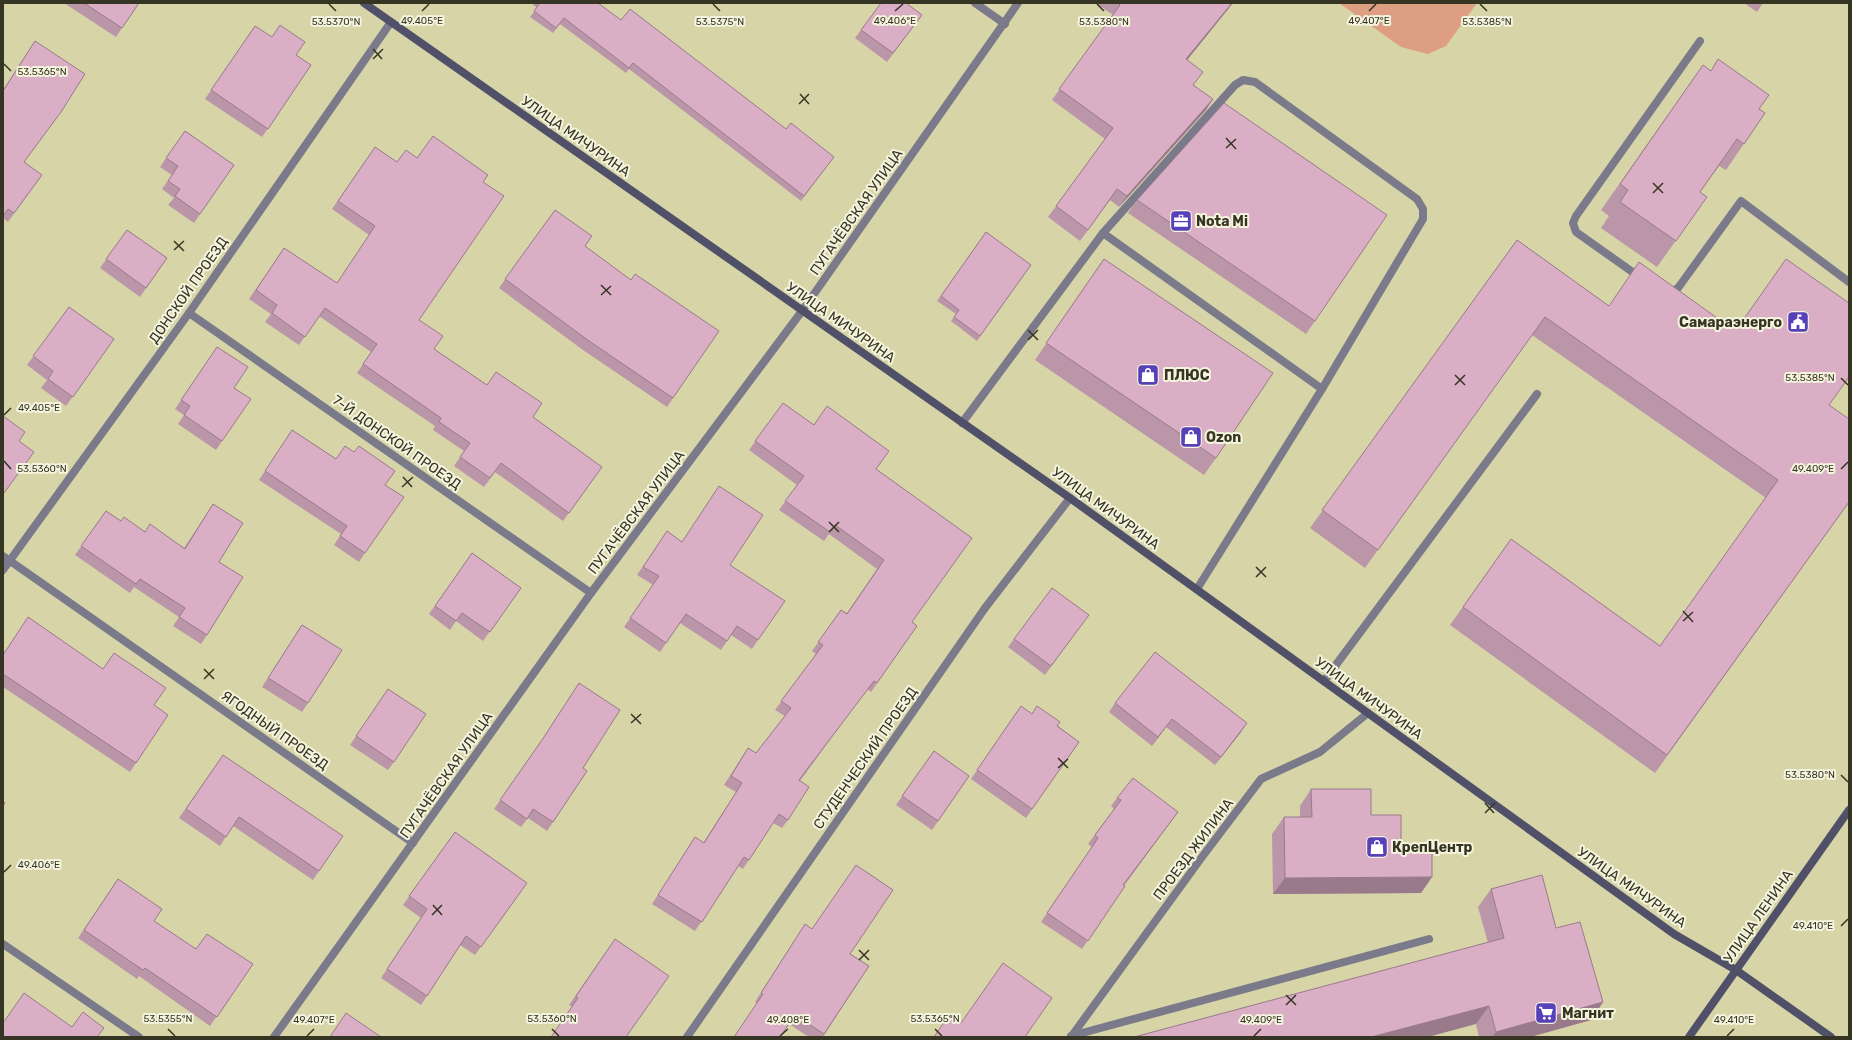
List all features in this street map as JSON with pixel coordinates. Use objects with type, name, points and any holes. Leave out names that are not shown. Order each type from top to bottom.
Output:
[{"type":"main road","name":"УЛИЦА МИЧУРИНА","points":[[364,3],[1070,498],[1674,934],[1736,970],[1831,1037]]},
{"type":"main road","name":"УЛИЦА ЛЕНИНА","points":[[1689,1037],[1849,810]]},
{"type":"street","points":[[975,3],[1005,24]]},
{"type":"street","name":"ПУГАЧЁВСКАЯ УЛИЦА","points":[[274,1037],[591,593],[802,311],[1005,24],[1018,3]]},
{"type":"street","name":"ДОНСКОЙ ПРОЕЗД","points":[[3,570],[6,559],[189,313],[391,22]]},
{"type":"street","points":[[1649,283],[1576,232],[1573,223],[1580,209],[1700,41]]},
{"type":"street","points":[[962,423],[1103,233],[1235,85],[1243,80],[1254,82],[1417,199],[1423,209],[1423,219],[1322,389],[1197,589]]},
{"type":"street","points":[[1661,292],[1670,293],[1678,288],[1741,201],[1849,282]]},
{"type":"street","points":[[1103,233],[1322,389]]},
{"type":"street","name":"7-Й ДОНСКОЙ ПРОЕЗД","points":[[189,313],[591,593]]},
{"type":"street","points":[[1324,681],[1537,394]]},
{"type":"street","name":"СТУДЕНЧЕСКИЙ ПРОЕЗД","points":[[686,1037],[985,608],[1070,498]]},
{"type":"street","name":"ЯГОДНЫЙ ПРОЕЗД","points":[[6,559],[413,843]]},
{"type":"street","name":"ПРОЕЗД ЖИЛИНА","points":[[1071,1037],[1262,779],[1320,752],[1368,713]]},
{"type":"street","points":[[1071,1037],[1429,939]]},
{"type":"street","points":[[3,944],[139,1037]]},
{"type":"shaded area","points":[[1339,3],[1477,3],[1446,46],[1428,54],[1401,47]]},
{"type":"building","points":[[84,3],[139,3],[122,28]]},
{"type":"building","points":[[540,3],[598,3],[621,20],[630,9],[786,129],[791,123],[834,157],[804,196],[633,63],[629,68],[564,18],[556,28],[534,11]]},
{"type":"building","points":[[881,3],[906,3],[922,15],[893,53],[861,30]]},
{"type":"building","points":[[1118,3],[1232,3],[1186,59],[1203,72],[1193,85],[1213,99],[1127,196],[1117,189],[1088,230],[1056,206],[1113,128],[1059,89],[1120,5]]},
{"type":"building","points":[[280,25],[305,42],[296,55],[311,65],[268,129],[211,90],[255,26],[272,37]]},
{"type":"building","points":[[35,41],[85,74],[61,112],[24,162],[42,175],[14,213],[8,209],[3,216],[3,91]]},
{"type":"building","points":[[1718,59],[1769,95],[1759,109],[1765,113],[1744,144],[1737,139],[1700,192],[1707,197],[1676,241],[1620,202],[1628,190],[1620,184],[1703,65],[1711,71]]},
{"type":"building","points":[[1224,103],[1387,215],[1315,321],[1137,200]]},
{"type":"building","points":[[185,131],[234,165],[200,214],[175,196],[180,189],[168,181],[178,166],[166,158]]},
{"type":"building","points":[[433,136],[488,175],[483,182],[504,196],[419,320],[443,336],[434,349],[487,385],[496,372],[542,403],[533,417],[602,467],[569,513],[501,463],[490,478],[460,457],[470,443],[439,422],[441,418],[363,364],[377,344],[325,308],[305,337],[272,313],[277,305],[256,290],[284,248],[337,283],[375,226],[338,201],[375,147],[397,162],[406,150],[417,158]]},
{"type":"building","points":[[555,210],[592,236],[585,246],[631,280],[635,274],[719,331],[673,398],[589,341],[505,279]]},
{"type":"building","points":[[127,230],[167,258],[146,288],[106,259]]},
{"type":"building","points":[[986,232],[1031,265],[980,336],[954,317],[959,310],[941,296]]},
{"type":"building","points":[[1517,240],[1609,306],[1639,262],[1731,328],[1737,320],[1741,323],[1786,259],[1849,303],[1849,377],[1829,405],[1849,419],[1849,502],[1667,755],[1463,607],[1511,539],[1660,646],[1778,480],[1545,317],[1378,550],[1322,510]]},
{"type":"building","name":"ПЛЮС","points":[[1104,259],[1273,373],[1216,458],[1046,343]]},
{"type":"building","points":[[69,307],[114,339],[73,397],[48,379],[53,371],[33,356]]},
{"type":"building","points":[[217,347],[248,367],[234,388],[251,399],[222,441],[184,415],[190,406],[181,400]]},
{"type":"building","points":[[783,403],[814,425],[827,406],[889,451],[876,469],[972,538],[912,622],[917,626],[877,683],[874,681],[799,780],[809,787],[788,820],[779,814],[749,860],[744,857],[702,922],[658,895],[695,837],[704,843],[742,783],[731,776],[748,748],[756,753],[791,708],[781,701],[823,645],[818,642],[841,610],[847,614],[884,560],[835,525],[830,532],[785,501],[804,476],[755,441]]},
{"type":"building","points":[[3,416],[25,432],[19,441],[34,452],[4,493],[3,492]]},
{"type":"building","points":[[292,430],[336,459],[345,446],[354,452],[359,446],[395,471],[385,485],[404,497],[365,553],[340,536],[347,526],[265,471]]},
{"type":"building","points":[[719,486],[763,515],[730,565],[785,601],[758,640],[737,626],[727,641],[686,614],[666,643],[630,618],[659,576],[643,567],[667,531],[682,542]]},
{"type":"building","points":[[213,504],[243,523],[219,562],[243,577],[207,635],[179,617],[185,608],[140,579],[136,584],[81,546],[106,511],[121,521],[124,517],[145,532],[150,524],[185,549]]},
{"type":"building","points":[[472,553],[521,588],[490,632],[462,613],[456,621],[435,606]]},
{"type":"building","points":[[1052,588],[1089,615],[1051,666],[1014,639]]},
{"type":"building","points":[[28,617],[103,669],[114,653],[166,688],[154,705],[168,715],[136,763],[3,674],[3,655]]},
{"type":"building","points":[[302,625],[342,650],[308,703],[268,678]]},
{"type":"building","points":[[1155,652],[1247,723],[1221,757],[1172,719],[1158,737],[1115,703]]},
{"type":"building","points":[[579,683],[620,710],[583,768],[587,771],[553,822],[533,809],[527,819],[500,800],[542,740]]},
{"type":"building","points":[[388,689],[426,714],[394,762],[356,736]]},
{"type":"building","points":[[1021,706],[1032,714],[1037,706],[1060,722],[1057,726],[1079,742],[1032,809],[977,770]]},
{"type":"building","points":[[934,751],[969,776],[938,821],[902,796]]},
{"type":"building","points":[[223,755],[343,836],[319,871],[239,817],[226,837],[186,809]]},
{"type":"building","points":[[1133,778],[1178,812],[1123,885],[1125,886],[1088,941],[1047,913],[1098,838],[1095,835],[1121,800],[1117,798]]},
{"type":"building","points":[[1311,789],[1371,789],[1371,815],[1401,815],[1401,847],[1432,846],[1432,877],[1285,878],[1284,817],[1312,817]]},
{"type":"building","points":[[455,832],[527,883],[481,947],[466,936],[427,996],[387,969],[427,909],[409,896]]},
{"type":"building","points":[[856,865],[893,890],[850,954],[869,966],[824,1034],[795,1015],[780,1037],[734,1037],[763,994],[761,993],[805,924],[812,929]]},
{"type":"building","points":[[1542,875],[1556,928],[1580,922],[1603,1002],[1496,1032],[1489,1006],[1371,1037],[1134,1037],[1504,938],[1491,889]]},
{"type":"building","points":[[118,879],[162,909],[154,921],[196,949],[207,934],[253,964],[217,1017],[145,968],[143,970],[84,930]]},
{"type":"building","points":[[615,939],[669,976],[626,1037],[551,1037],[578,998],[576,996]]},
{"type":"building","points":[[1003,963],[1052,998],[1025,1037],[934,1037],[949,1015],[961,1023]]},
{"type":"building","points":[[24,993],[72,1027],[83,1012],[104,1028],[97,1037],[3,1037],[3,1023]]},
{"type":"building","points":[[346,1013],[381,1037],[330,1037]]},
{"type":"place","name":"Nota Mi","points":[[1181,221]]},
{"type":"place","name":"Самараэнерго","points":[[1798,322]]},
{"type":"place","name":"ПЛЮС","points":[[1148,375]]},
{"type":"place","name":"Ozon","points":[[1191,437]]},
{"type":"place","name":"КрепЦентр","points":[[1377,847]]},
{"type":"place","name":"Магнит","points":[[1546,1013]]}]
